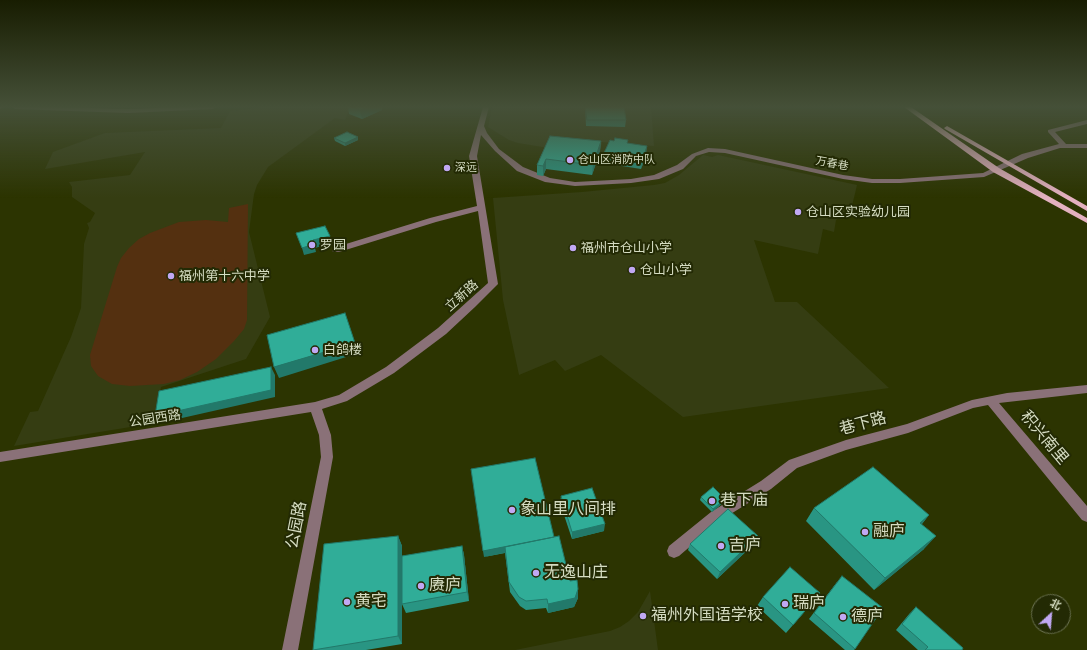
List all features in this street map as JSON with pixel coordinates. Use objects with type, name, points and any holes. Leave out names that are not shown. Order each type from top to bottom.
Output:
[{"type":"main road","points":[[950,137],[996,170],[1087,221]]},
{"type":"main road","points":[[963,137],[1087,209]]},
{"type":"street","name":"立新路","points":[[315,407],[343,398],[390,370],[442,331],[486,293],[493,284],[473,156],[477,137]]},
{"type":"street","name":"万春巷","points":[[486,137],[496,150],[516,167],[537,177],[568,184],[624,182],[656,177],[680,167],[694,155],[708,150],[726,151],[830,175],[872,181],[900,181],[978,176],[988,174],[1024,156],[1063,145],[1087,146]]},
{"type":"street","points":[[1056,137],[1063,145]]},
{"type":"street","points":[[336,250],[433,220],[482,207]]},
{"type":"street","name":"巷下路","points":[[674,551],[716,516],[766,485],[793,464],[826,451],[908,428],[966,406],[990,400],[1087,389]]},
{"type":"street","name":"积兴南里","points":[[990,400],[1087,516]]},
{"type":"street","name":"公园西路","points":[[0,457],[315,407]]},
{"type":"street","name":"公园路","points":[[290,650],[327,457],[325,435],[315,407]]},
{"type":"shaded area","name":"福州第十六中学","points":[[93,137],[309,137],[268,167],[257,185],[254,194],[249,232],[270,317],[246,359],[161,387],[155,423],[14,446],[30,412],[38,411],[71,337],[81,308],[84,244],[89,228],[87,223],[90,222],[95,213],[72,197],[72,187],[69,182],[130,175],[145,152],[45,169],[53,152]]},
{"type":"shaded area","points":[[505,137],[653,137],[654,146],[602,142],[600,151],[551,145],[549,148],[509,140]]},
{"type":"shaded area","name":"仓山小学","points":[[703,155],[712,157],[718,155],[857,185],[851,210],[836,220],[834,232],[823,229],[818,254],[754,240],[775,302],[797,302],[889,388],[683,417],[601,355],[565,371],[555,360],[519,375],[503,300],[493,198],[582,192],[665,183],[679,175]]},
{"type":"shaded area","points":[[248,204],[247,320],[244,329],[234,341],[216,359],[197,372],[180,380],[164,384],[130,386],[112,384],[98,376],[91,366],[90,355],[117,267],[121,258],[129,248],[139,239],[150,233],[179,222],[206,220],[228,222],[229,208]]},
{"type":"shaded area","name":"福州外国语学校","points":[[650,591],[658,650],[515,650],[610,631],[620,627],[638,612]]},
{"type":"building","points":[[335,137],[357,137],[345,143],[334,138]]},
{"type":"building","points":[[549,137],[601,141],[593,165],[546,159],[543,166],[537,165]]},
{"type":"building","points":[[615,138],[628,140],[627,143],[647,146],[643,159],[604,153],[610,140],[614,141]]},
{"type":"building","points":[[325,226],[330,236],[313,240],[314,244],[302,248],[296,233]]},
{"type":"building","name":"白鸽楼","points":[[345,313],[355,343],[274,367],[267,335]]},
{"type":"building","points":[[271,367],[271,390],[155,416],[159,391]]},
{"type":"building","name":"象山里八间排","points":[[535,458],[554,537],[483,551],[471,469]]},
{"type":"building","name":"融庐","points":[[873,467],[929,515],[920,523],[936,536],[885,578],[814,508]]},
{"type":"building","name":"巷下庙","points":[[713,487],[725,499],[713,509],[701,497]]},
{"type":"building","points":[[592,488],[605,524],[572,532],[561,496]]},
{"type":"building","name":"吉庐","points":[[728,509],[758,536],[720,572],[690,544]]},
{"type":"building","points":[[398,536],[398,636],[313,650],[324,544]]},
{"type":"building","name":"无逸山庄","points":[[559,536],[570,581],[577,580],[578,589],[575,598],[548,604],[547,599],[526,601],[519,597],[509,582],[505,547]]},
{"type":"building","points":[[462,546],[467,592],[402,604],[402,556]]},
{"type":"building","name":"瑞庐","points":[[790,567],[820,593],[793,625],[763,597]]},
{"type":"building","name":"德庐","points":[[842,576],[883,608],[855,649],[814,613]]},
{"type":"building","points":[[916,607],[963,648],[962,650],[925,650],[928,647],[902,624]]},
{"type":"place","name":"仓山区消防中队","points":[[570,160]]},
{"type":"place","name":"深远","points":[[447,168]]},
{"type":"place","name":"仓山区实验幼儿园","points":[[798,212]]},
{"type":"place","name":"罗园","points":[[312,245]]},
{"type":"place","name":"福州市仓山小学","points":[[573,248]]},
{"type":"place","name":"仓山小学","points":[[632,270]]},
{"type":"place","name":"福州第十六中学","points":[[171,276]]},
{"type":"place","name":"白鸽楼","points":[[315,350]]},
{"type":"place","name":"巷下庙","points":[[712,501]]},
{"type":"place","name":"象山里八间排","points":[[512,510]]},
{"type":"place","name":"融庐","points":[[865,532]]},
{"type":"place","name":"吉庐","points":[[721,546]]},
{"type":"place","name":"无逸山庄","points":[[536,573]]},
{"type":"place","name":"赓庐","points":[[421,586]]},
{"type":"place","name":"黄宅","points":[[347,602]]},
{"type":"place","name":"瑞庐","points":[[785,604]]},
{"type":"place","name":"福州外国语学校","points":[[643,616]]},
{"type":"place","name":"德庐","points":[[843,617]]}]
